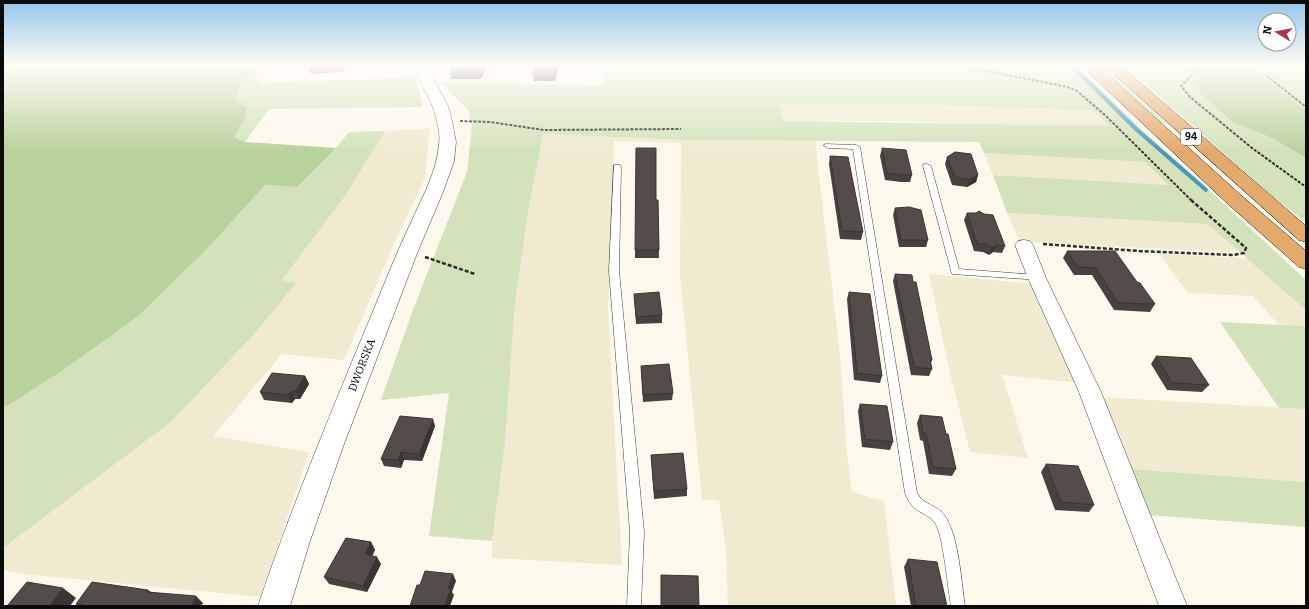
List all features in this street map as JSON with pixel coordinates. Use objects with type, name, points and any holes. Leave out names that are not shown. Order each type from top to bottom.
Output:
[{"type":"highway","name":"94","points":[[1121,94],[1236,202],[1306,262]]},
{"type":"highway","name":"94","points":[[1144,94],[1306,236]]},
{"type":"street","name":"DWORSKA","points":[[274,606],[308,503],[408,251],[434,192],[445,161],[448,142],[440,106],[434,94]]},
{"type":"street","points":[[1024,245],[1037,278],[1090,392],[1174,606]]},
{"type":"lane","points":[[828,146],[856,147],[911,493],[913,500],[918,505],[934,514],[944,525],[958,606]]},
{"type":"lane","points":[[927,166],[955,272],[1037,278]]},
{"type":"lane","points":[[617,167],[614,271],[637,532],[634,606]]},
{"type":"path","points":[[1024,245],[1040,244],[1138,251],[1233,255],[1244,253],[1246,248],[1196,205],[1106,116],[1080,94]]},
{"type":"path","points":[[1188,94],[1252,148],[1306,187]]},
{"type":"path","points":[[1290,94],[1306,107]]},
{"type":"path","points":[[444,123],[490,122],[544,130],[681,129]]},
{"type":"path","points":[[408,251],[475,274]]},
{"type":"shaded area","points":[[779,104],[901,104],[1093,110],[1109,127],[892,121],[783,121]]},
{"type":"shaded area","points":[[430,128],[425,178],[392,248],[344,360],[282,354],[213,436],[309,452],[261,597],[24,574],[3,570],[3,548],[171,422],[295,283],[281,281],[345,196],[385,131]]},
{"type":"shaded area","points":[[543,134],[681,140],[815,141],[840,355],[847,454],[852,492],[884,501],[896,606],[728,606],[726,551],[719,500],[702,500],[680,275],[681,143],[614,141],[608,310],[622,565],[492,558],[492,541],[505,442],[515,303],[528,212]]},
{"type":"shaded area","points":[[984,153],[1145,162],[1170,185],[993,175]]},
{"type":"shaded area","points":[[1007,213],[1209,224],[1236,247],[1236,250],[1228,252],[1020,242]]},
{"type":"shaded area","points":[[1159,254],[1249,258],[1306,310],[1306,326],[1278,324],[1253,296],[1188,293]]},
{"type":"shaded area","points":[[929,274],[1034,284],[1081,383],[1002,375],[1028,458],[970,452],[950,373]]},
{"type":"shaded area","points":[[1098,397],[1306,409],[1306,482],[1131,469]]},
{"type":"green space","points":[[3,94],[238,94],[236,100],[247,108],[244,120],[234,137],[245,142],[336,148],[297,187],[265,185],[210,246],[137,317],[66,368],[7,406],[3,407]]},
{"type":"green space","points":[[238,94],[420,94],[422,107],[269,109],[245,142],[234,137],[244,120],[236,100]]},
{"type":"green space","points":[[453,94],[1106,94],[1306,280],[1306,310],[1208,224],[1007,213],[993,175],[1169,185],[1145,162],[984,153],[979,142],[681,140],[543,134],[528,212],[515,303],[505,442],[492,541],[429,536],[449,393],[381,400],[414,307],[467,172],[472,126],[468,110]],"holes":[[[779,104],[901,104],[1093,110],[1109,126],[783,121]]]},
{"type":"green space","points":[[1128,94],[1134,94],[1167,124],[1159,123]]},
{"type":"green space","points":[[1157,94],[1201,94],[1234,123],[1272,138],[1306,158],[1306,222],[1273,197]]},
{"type":"green space","points":[[1201,94],[1286,94],[1306,110],[1306,158],[1272,138],[1234,123]]},
{"type":"green space","points":[[1286,94],[1306,94],[1306,110]]},
{"type":"green space","points":[[385,131],[345,196],[282,280],[296,283],[254,334],[171,422],[3,548],[3,407],[7,406],[198,257],[210,246],[265,185],[297,187],[336,148],[349,132]]},
{"type":"green space","points":[[1220,322],[1306,326],[1306,409],[1279,408]]},
{"type":"green space","points":[[1131,469],[1306,482],[1306,527],[1148,515]]},
{"type":"building","points":[[636,148],[656,148],[656,200],[658,200],[659,250],[635,250]]},
{"type":"building","points":[[882,148],[906,150],[912,175],[887,173]]},
{"type":"building","points":[[955,152],[971,154],[978,175],[970,180],[955,177],[947,157]]},
{"type":"building","points":[[830,156],[848,157],[863,232],[842,231]]},
{"type":"building","points":[[909,207],[921,210],[928,240],[901,240],[895,208]]},
{"type":"building","points":[[979,211],[984,214],[993,215],[1005,246],[996,245],[992,248],[986,244],[977,244],[967,213],[976,213]]},
{"type":"building","points":[[1067,251],[1115,251],[1155,304],[1118,303],[1096,268],[1078,267]]},
{"type":"building","points":[[895,274],[912,275],[913,282],[916,282],[932,360],[930,360],[932,369],[914,367]]},
{"type":"building","points":[[659,292],[662,315],[636,317],[634,294]]},
{"type":"building","points":[[849,292],[870,294],[882,376],[857,373]]},
{"type":"building","points":[[1156,356],[1191,358],[1209,385],[1172,383]]},
{"type":"building","points":[[669,364],[673,393],[643,395],[641,366]]},
{"type":"building","points":[[272,373],[305,376],[296,391],[291,391],[288,395],[260,392]]},
{"type":"building","points":[[860,404],[887,406],[893,442],[865,439]]},
{"type":"building","points":[[920,415],[942,417],[946,434],[948,434],[956,469],[933,467],[926,433],[923,433]]},
{"type":"building","points":[[400,416],[433,419],[419,454],[401,452],[398,460],[381,459]]},
{"type":"building","points":[[683,453],[687,489],[654,491],[651,455]]},
{"type":"building","points":[[1046,464],[1078,466],[1094,505],[1061,502]]},
{"type":"building","points":[[346,538],[371,542],[365,554],[377,557],[363,586],[324,577]]},
{"type":"building","points":[[908,559],[937,562],[947,606],[916,606]]},
{"type":"building","points":[[425,571],[453,574],[448,588],[451,588],[445,606],[410,606],[417,585],[420,585]]},
{"type":"building","points":[[661,575],[698,576],[699,606],[661,606]]},
{"type":"building","points":[[27,582],[63,588],[49,606],[7,606]]},
{"type":"building","points":[[92,582],[148,590],[147,592],[196,596],[191,606],[89,606],[76,604]]},
{"type":"waterway","points":[[1101,94],[1136,129],[1206,190]]}]
